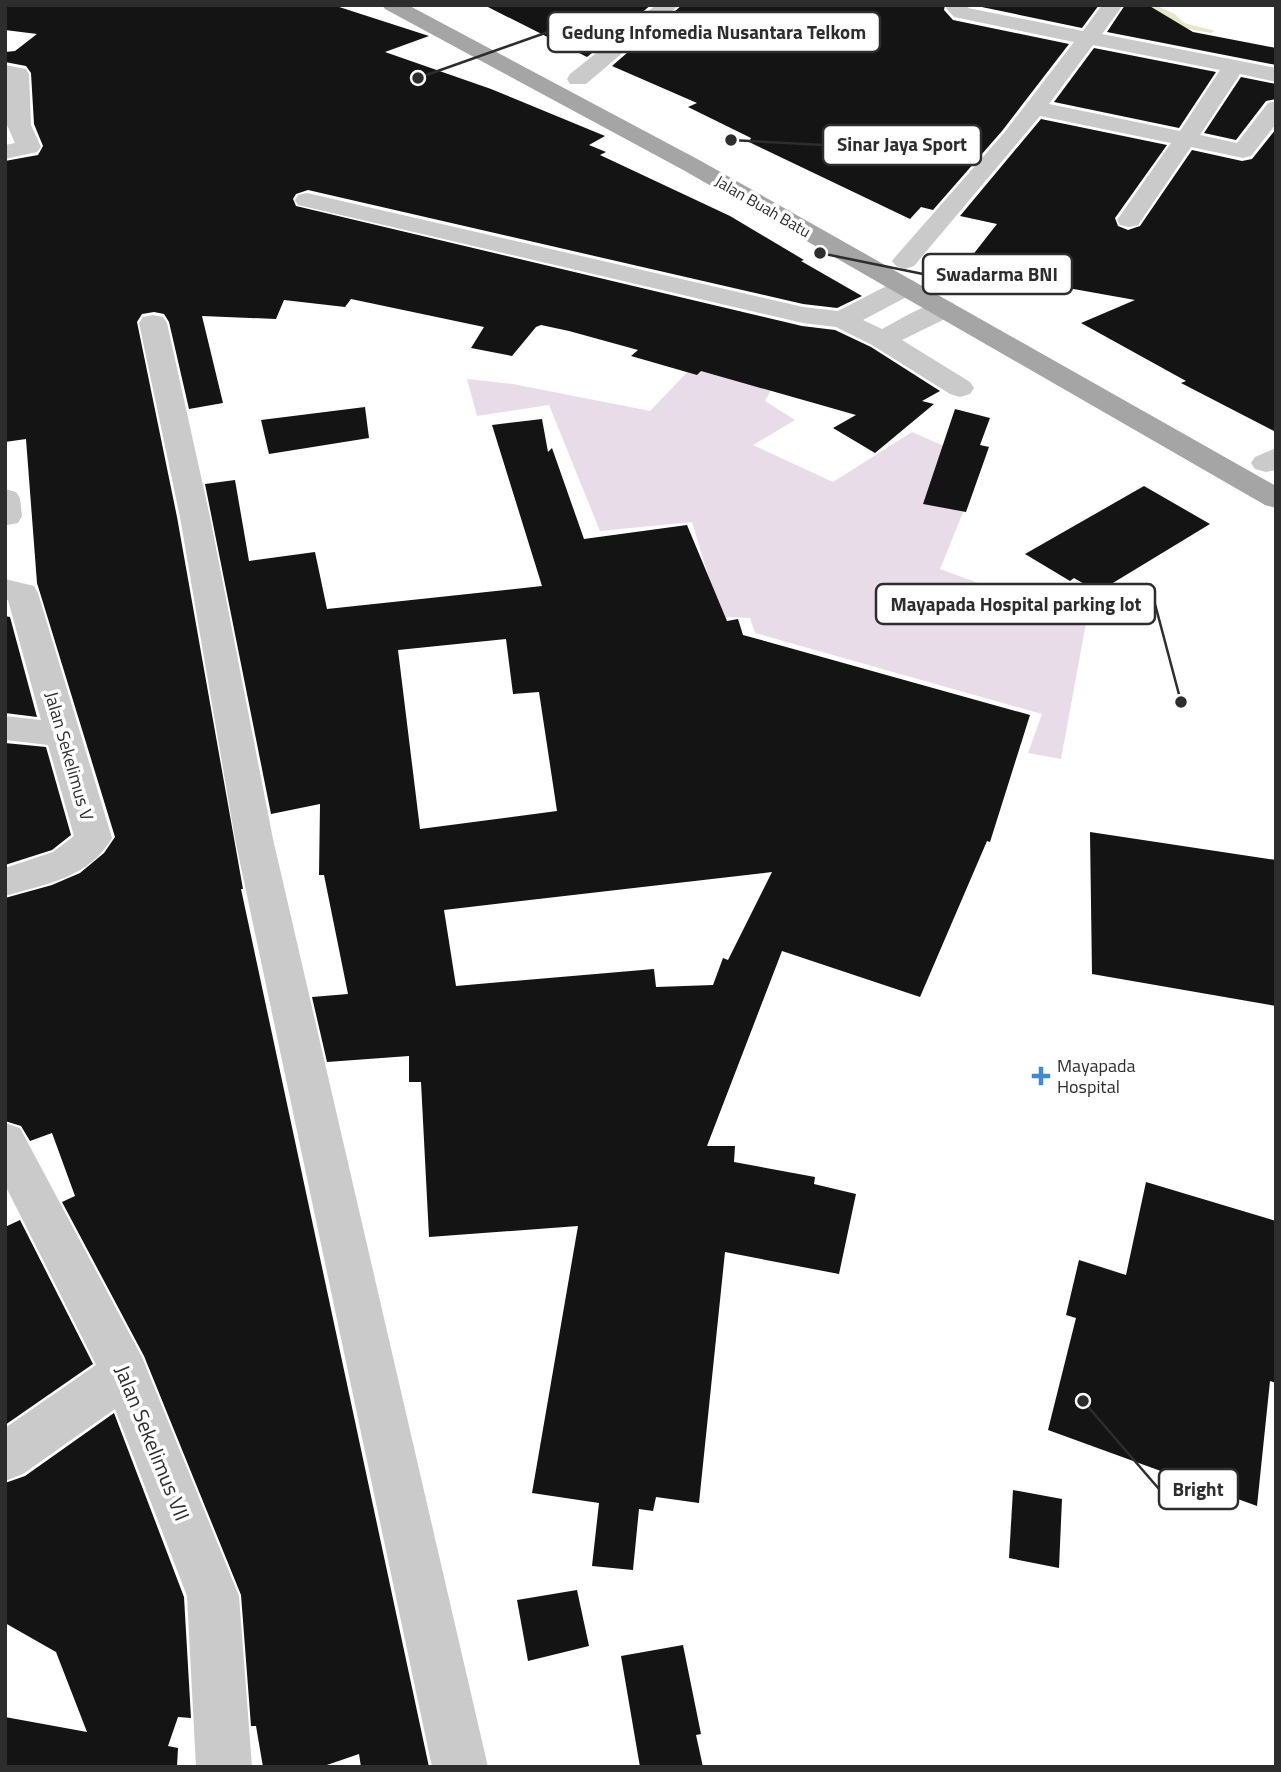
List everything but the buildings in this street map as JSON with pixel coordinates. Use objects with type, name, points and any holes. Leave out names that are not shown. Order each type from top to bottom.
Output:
[{"type":"main road","name":"Jalan Buah Batu","points":[[392,5],[693,166],[1119,380]]},
{"type":"main road","name":"Jalan Buah Batu","points":[[555,66],[613,98],[905,274],[944,309],[1276,499]]},
{"type":"main road","points":[[1199,454],[1228,441],[1273,463]]},
{"type":"street","points":[[578,79],[669,5]]},
{"type":"street","points":[[960,5],[957,8],[961,13],[1276,75]]},
{"type":"street","points":[[842,320],[905,274],[937,226],[1034,108],[1113,5]]},
{"type":"street","points":[[1129,220],[1222,87],[1233,66]]},
{"type":"street","points":[[5,72],[18,74],[19,125],[29,147],[5,152]]},
{"type":"street","points":[[1034,108],[1243,151],[1276,108]]},
{"type":"street","points":[[307,200],[803,315],[842,320],[883,339],[960,388]]},
{"type":"street","points":[[883,339],[944,309]]},
{"type":"street","points":[[153,323],[195,517],[254,839],[460,1767]]},
{"type":"street","name":"Jalan Sekelimus V","points":[[5,589],[22,593],[93,838],[86,850],[73,859],[5,882]]},
{"type":"street","points":[[5,728],[62,734]]},
{"type":"street","name":"Jalan Sekelimus VII","points":[[5,1141],[125,1373],[213,1596],[224,1767]]},
{"type":"street","points":[[5,1457],[125,1373]]},
{"type":"shaded area","points":[[742,315],[779,375],[765,401],[795,420],[753,445],[833,482],[912,432],[983,463],[940,569],[1086,623],[1061,759],[1028,753],[1042,714],[755,633],[750,618],[720,617],[660,584],[709,578],[692,522],[600,531],[549,405],[477,416],[467,379],[513,384],[650,411]]},
{"type":"waterway","points":[[1148,5],[1172,16],[1181,25],[1211,31]]},
{"type":"place","name":"Gedung Infomedia Nusantara Telkom","points":[[418,78]]},
{"type":"place","name":"Sinar Jaya Sport","points":[[731,140]]},
{"type":"place","name":"Swadarma BNI","points":[[820,253]]},
{"type":"place","name":"Mayapada Hospital parking lot","points":[[1181,702]]},
{"type":"place","name":"Mayapada Hospital","points":[[1041,1076]]},
{"type":"place","name":"Bright","points":[[1083,1401]]}]
